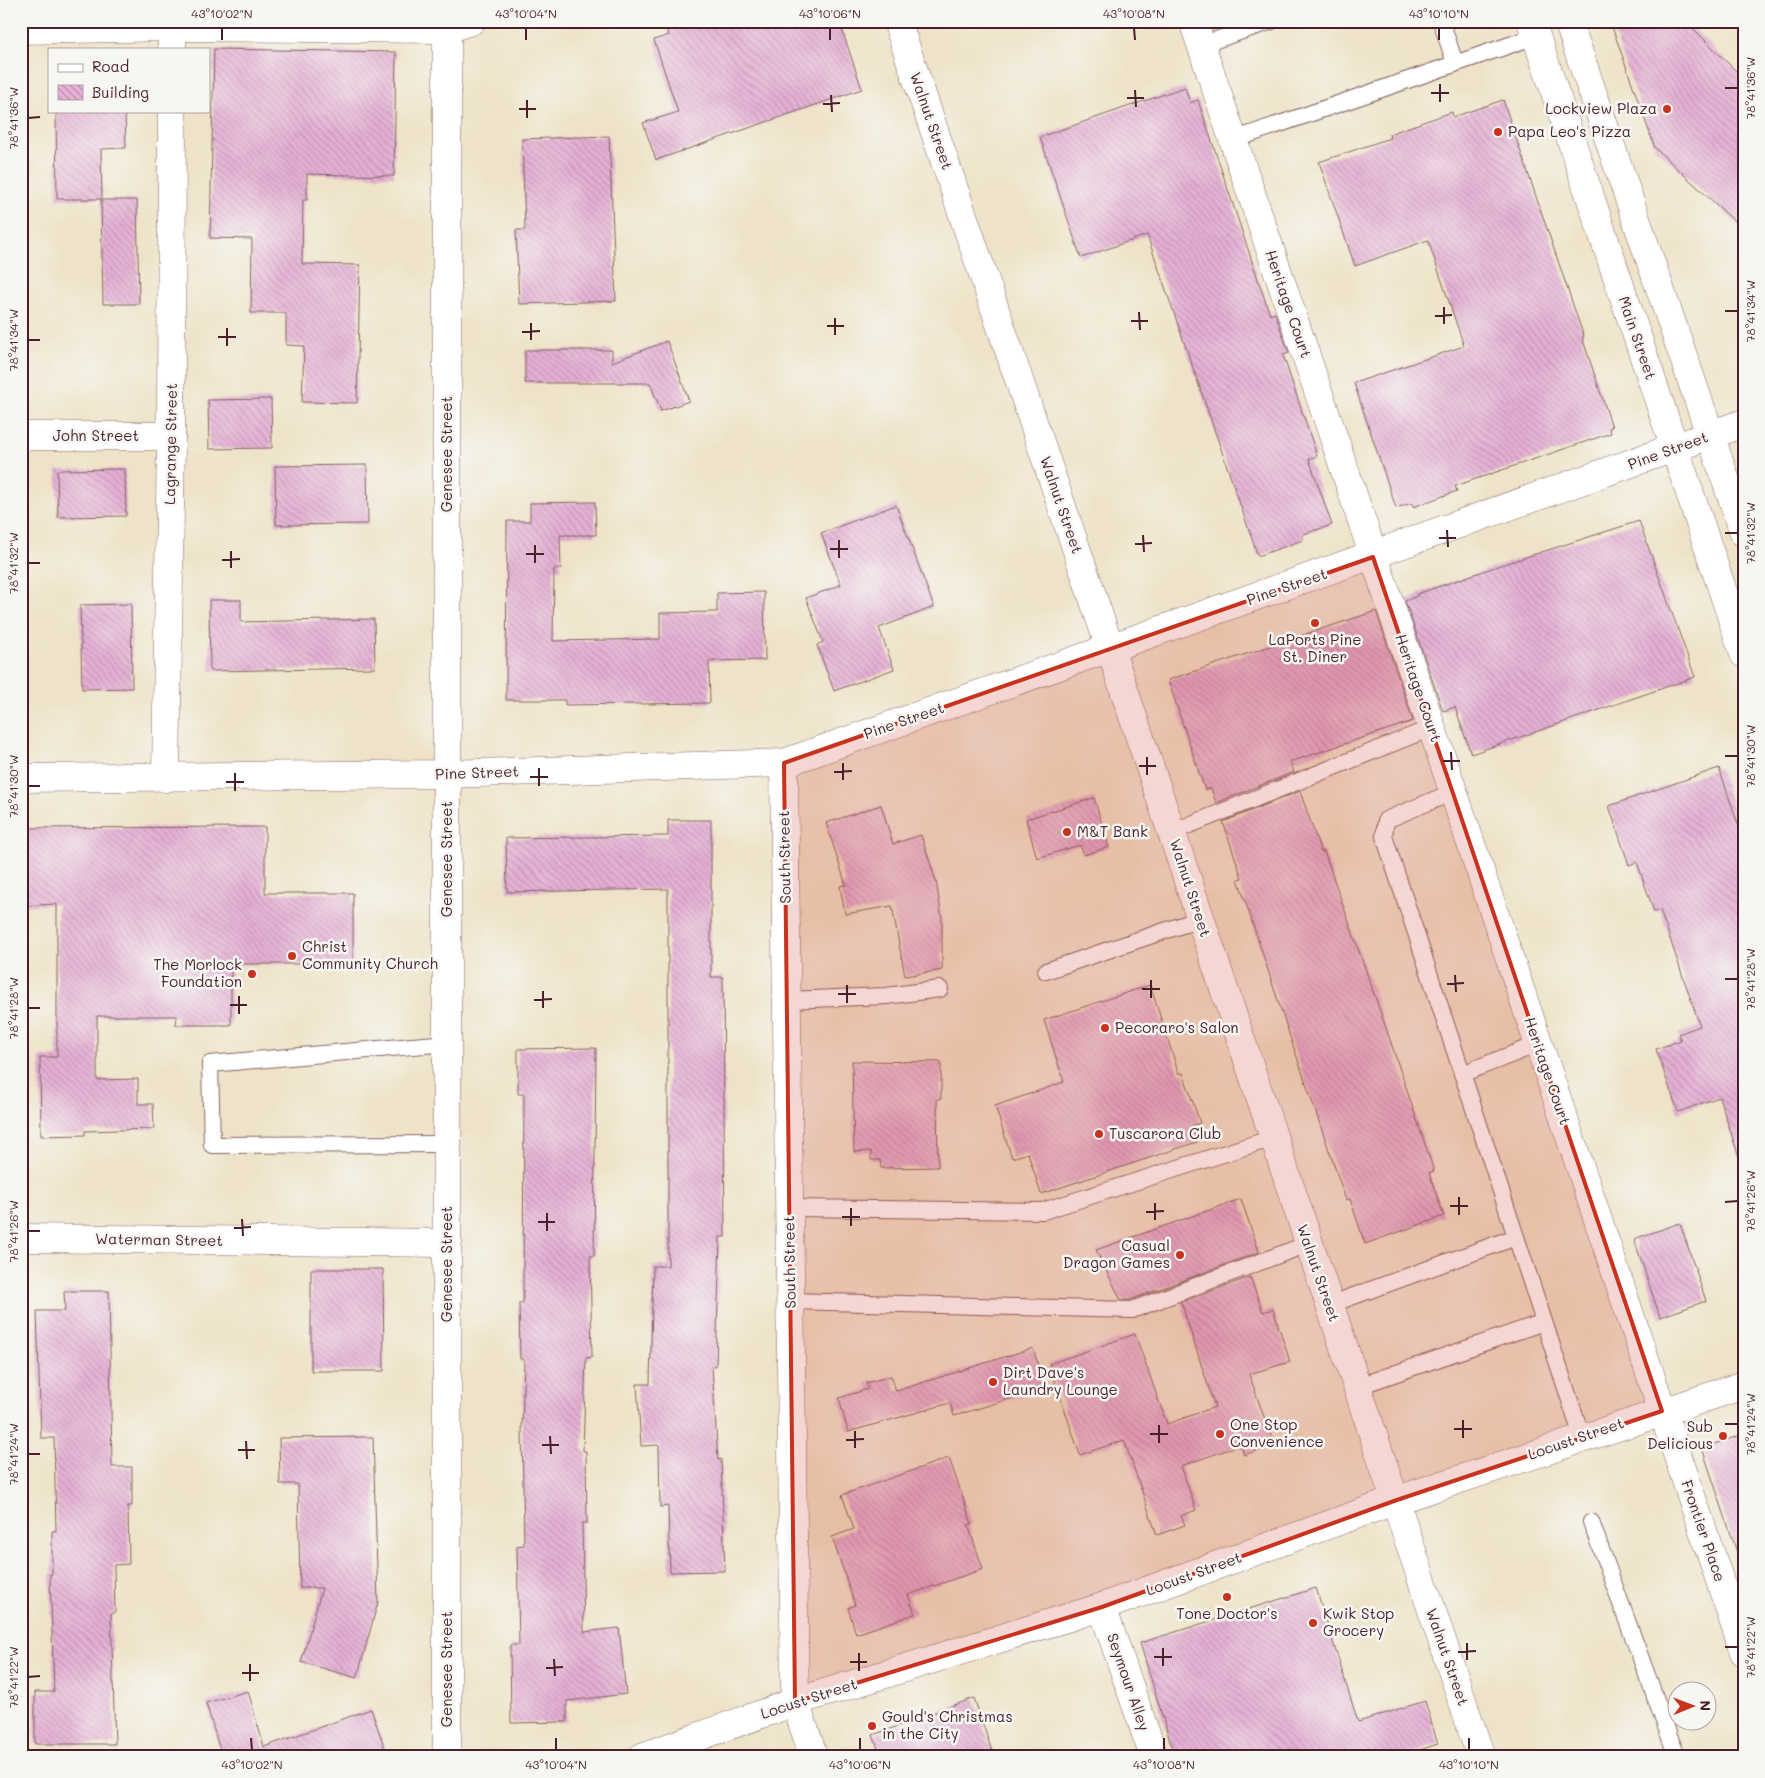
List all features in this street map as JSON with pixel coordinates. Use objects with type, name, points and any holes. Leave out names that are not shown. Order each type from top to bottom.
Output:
[{"type":"main road","name":"Walnut Street","points":[[897,21],[1172,832],[1308,1244],[1481,1757]]},
{"type":"main road","points":[[1568,21],[1712,435],[1744,533]]},
{"type":"main road","points":[[21,30],[172,32],[455,24]]},
{"type":"main road","name":"Genesee Street","points":[[447,1757],[447,774],[455,24]]},
{"type":"main road","name":"Main Street","points":[[1533,28],[1744,654]]},
{"type":"main road","name":"Heritage Court","points":[[1197,33],[1662,1410]]},
{"type":"main road","name":"Lagrange Street","points":[[166,778],[171,436],[172,112]]},
{"type":"main road","name":"Pine Street","points":[[21,778],[447,774],[784,763],[1373,556],[1744,423]]},
{"type":"main road","name":"John Street","points":[[21,436],[171,436]]},
{"type":"main road","name":"South Street","points":[[784,763],[795,1702],[814,1757]]},
{"type":"main road","name":"Waterman Street","points":[[21,1238],[448,1242]]},
{"type":"main road","name":"Locust Street","points":[[642,1757],[795,1702],[1102,1607],[1394,1501],[1744,1384]]},
{"type":"main road","name":"Frontier Place","points":[[1662,1410],[1744,1652]]},
{"type":"main road","name":"Seymour Alley","points":[[1102,1607],[1154,1757]]},
{"type":"lane","points":[[1197,33],[1272,21]]},
{"type":"lane","points":[[1441,21],[1456,63]]},
{"type":"lane","points":[[1233,140],[1456,63],[1533,28]]},
{"type":"lane","points":[[1172,832],[1432,728]]},
{"type":"lane","points":[[1453,792],[1386,820],[1384,836],[1582,1437]]},
{"type":"lane","points":[[1046,971],[1200,919]]},
{"type":"lane","points":[[787,1000],[886,996],[940,989]]},
{"type":"lane","points":[[447,1043],[210,1064],[212,1145],[447,1144]]},
{"type":"lane","points":[[1462,1074],[1538,1044]]},
{"type":"lane","points":[[789,1208],[1043,1211],[1273,1138]]},
{"type":"lane","points":[[1329,1305],[1516,1237]]},
{"type":"lane","points":[[790,1301],[1132,1310],[1308,1244]]},
{"type":"lane","points":[[1356,1387],[1544,1322]]},
{"type":"lane","points":[[1591,1522],[1677,1757]]},
{"type":"highlighted area","points":[[1373,557],[1662,1411],[1394,1501],[1102,1607],[795,1702],[784,763]]},
{"type":"building","points":[[664,21],[839,21],[862,89],[656,160],[643,123],[678,112],[654,40],[669,35]]},
{"type":"building","points":[[1610,21],[1686,21],[1744,79],[1744,230],[1655,148]]},
{"type":"building","points":[[214,49],[396,52],[394,176],[307,174],[307,200],[303,200],[302,264],[360,265],[357,403],[302,402],[304,346],[286,345],[286,313],[251,313],[252,239],[210,238]]},
{"type":"building","points":[[1185,87],[1190,103],[1198,100],[1270,315],[1275,313],[1289,353],[1283,355],[1317,456],[1309,459],[1332,525],[1303,534],[1303,540],[1258,556],[1147,235],[1081,258],[1040,137]]},
{"type":"building","points":[[1503,100],[1584,337],[1582,337],[1612,427],[1609,428],[1611,433],[1455,486],[1457,491],[1413,507],[1412,503],[1396,508],[1354,383],[1464,346],[1428,240],[1355,266],[1319,162],[1390,138],[1389,134],[1452,112],[1453,117]]},
{"type":"building","points":[[56,112],[125,112],[126,148],[101,149],[102,199],[57,199]]},
{"type":"building","points":[[609,136],[616,301],[519,304],[516,230],[525,230],[522,139]]},
{"type":"building","points":[[101,200],[137,200],[139,304],[103,304]]},
{"type":"building","points":[[667,341],[689,401],[661,411],[650,383],[525,383],[525,350],[612,350],[612,362]]},
{"type":"building","points":[[271,399],[272,448],[209,449],[208,400]]},
{"type":"building","points":[[367,465],[368,524],[276,525],[275,466]]},
{"type":"building","points":[[125,469],[126,516],[58,517],[57,470]]},
{"type":"building","points":[[595,502],[596,535],[560,535],[561,569],[554,569],[553,641],[660,639],[660,613],[717,612],[717,593],[764,592],[765,660],[709,661],[710,703],[565,705],[565,700],[506,700],[507,521],[530,521],[530,503]]},
{"type":"building","points":[[896,505],[934,607],[879,628],[894,669],[834,691],[817,645],[823,642],[806,598],[841,585],[821,533]]},
{"type":"building","points":[[1639,521],[1695,677],[1471,754],[1455,707],[1443,711],[1405,601],[1417,596],[1417,594],[1498,566]]},
{"type":"building","points":[[209,600],[241,600],[241,622],[374,619],[375,668],[210,671]]},
{"type":"building","points":[[131,604],[132,688],[82,689],[80,605]]},
{"type":"building","points":[[1376,611],[1413,721],[1290,762],[1294,772],[1216,803],[1211,788],[1205,790],[1168,680]]},
{"type":"building","points":[[1719,768],[1744,842],[1744,1156],[1739,1157],[1719,1097],[1678,1112],[1656,1049],[1681,1040],[1678,1034],[1700,1026],[1660,910],[1654,912],[1637,862],[1629,865],[1609,806]]},
{"type":"building","points":[[1300,791],[1321,852],[1324,851],[1387,1031],[1434,1171],[1429,1173],[1444,1216],[1365,1244],[1350,1199],[1346,1200],[1284,1019],[1238,879],[1242,878],[1223,822]]},
{"type":"building","name":"M&T Bank","points":[[1094,798],[1109,847],[1084,855],[1080,845],[1037,858],[1026,819]]},
{"type":"building","points":[[881,805],[893,844],[921,835],[936,881],[942,919],[942,970],[905,976],[892,906],[845,914],[840,886],[846,885],[826,823]]},
{"type":"building","points":[[668,820],[711,820],[711,977],[723,977],[725,1237],[720,1237],[716,1366],[712,1366],[718,1460],[721,1459],[725,1571],[670,1572],[668,1506],[660,1507],[659,1445],[641,1446],[637,1384],[650,1384],[653,1266],[668,1266],[668,889],[507,892],[506,838],[668,836]]},
{"type":"building","points":[[265,827],[265,893],[353,893],[353,964],[231,964],[231,1025],[176,1025],[177,1016],[97,1016],[97,1080],[138,1079],[138,1104],[153,1104],[154,1129],[85,1131],[85,1135],[41,1136],[40,1057],[57,1057],[57,904],[21,906],[21,828]]},
{"type":"building","points":[[1150,985],[1179,1074],[1183,1073],[1200,1123],[1191,1126],[1197,1142],[1041,1194],[1028,1153],[1012,1158],[995,1106],[1064,1082],[1044,1020]]},
{"type":"building","points":[[596,1048],[594,1256],[590,1256],[592,1357],[586,1358],[583,1451],[586,1451],[587,1523],[582,1523],[584,1632],[619,1628],[626,1694],[567,1701],[567,1722],[511,1723],[510,1645],[519,1645],[517,1546],[524,1545],[522,1427],[524,1359],[520,1359],[519,1303],[523,1303],[524,1094],[518,1094],[518,1049]]},
{"type":"building","points":[[852,1061],[941,1062],[941,1099],[937,1099],[938,1167],[881,1168],[880,1160],[871,1160],[871,1151],[854,1152]]},
{"type":"building","name":"Casual Dragon Games","points":[[1241,1199],[1259,1252],[1130,1300],[1121,1300],[1096,1250]]},
{"type":"building","points":[[1680,1223],[1706,1301],[1660,1317],[1634,1239]]},
{"type":"building","points":[[311,1269],[383,1269],[384,1371],[311,1371]]},
{"type":"building","points":[[1250,1277],[1263,1312],[1273,1309],[1290,1362],[1249,1374],[1274,1445],[1244,1455],[1241,1445],[1181,1466],[1196,1510],[1181,1516],[1185,1525],[1157,1535],[1124,1440],[1080,1455],[1049,1364],[1135,1334],[1167,1424],[1215,1407],[1181,1302]]},
{"type":"building","points":[[64,1291],[109,1291],[112,1467],[132,1467],[132,1506],[128,1506],[129,1564],[114,1565],[115,1613],[111,1613],[115,1744],[35,1744],[35,1692],[54,1692],[50,1574],[52,1574],[52,1531],[56,1531],[54,1438],[41,1438],[37,1311],[65,1311]]},
{"type":"building","points":[[1033,1348],[1045,1388],[954,1416],[950,1403],[848,1432],[839,1398],[868,1389],[866,1383],[891,1376],[896,1391]]},
{"type":"building","points":[[1744,1434],[1744,1557],[1739,1558],[1702,1448]]},
{"type":"building","points":[[373,1437],[378,1602],[357,1678],[301,1662],[322,1588],[300,1588],[298,1484],[280,1484],[279,1438]]},
{"type":"building","points":[[949,1458],[972,1524],[968,1525],[983,1569],[908,1595],[915,1614],[856,1634],[848,1608],[855,1605],[832,1537],[854,1529],[842,1495]]},
{"type":"building","points":[[1316,1588],[1358,1722],[1425,1701],[1438,1744],[1398,1757],[1175,1757],[1140,1643]]},
{"type":"building","points":[[248,1691],[264,1747],[371,1709],[388,1757],[222,1757],[206,1703]]},
{"type":"building","points":[[974,1698],[994,1757],[881,1757],[873,1735]]},
{"type":"place","name":"Lockview Plaza","points":[[1667,109]]},
{"type":"place","name":"Papa Leo's Pizza","points":[[1498,132]]},
{"type":"place","name":"LaPorts Pine St. Diner","points":[[1315,623]]},
{"type":"place","name":"M&T Bank","points":[[1067,832]]},
{"type":"place","name":"Christ Community Church","points":[[292,956]]},
{"type":"place","name":"The Morlock Foundation","points":[[252,974]]},
{"type":"place","name":"Pecoraro's Salon","points":[[1105,1028]]},
{"type":"place","name":"Tuscarora Club","points":[[1099,1134]]},
{"type":"place","name":"Casual Dragon Games","points":[[1180,1255]]},
{"type":"place","name":"Dirt Dave's Laundry Lounge","points":[[993,1382]]},
{"type":"place","name":"One Stop Convenience","points":[[1220,1434]]},
{"type":"place","name":"Sub Delicious","points":[[1723,1436]]},
{"type":"place","name":"Tone Doctor's","points":[[1227,1597]]},
{"type":"place","name":"Kwik Stop Grocery","points":[[1313,1623]]},
{"type":"place","name":"Gould's Christmas in the City","points":[[872,1726]]}]
